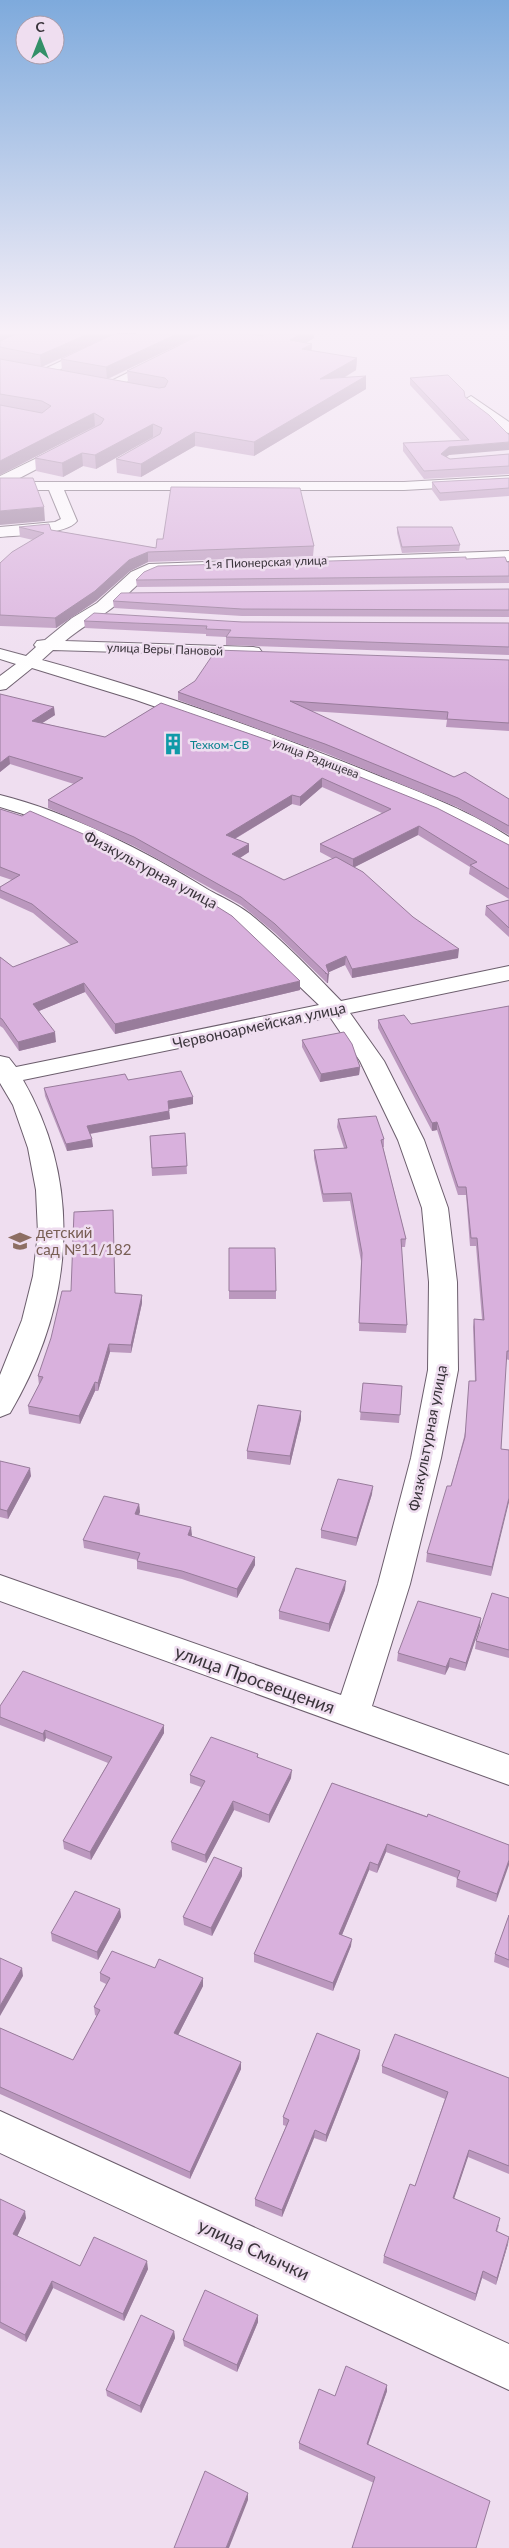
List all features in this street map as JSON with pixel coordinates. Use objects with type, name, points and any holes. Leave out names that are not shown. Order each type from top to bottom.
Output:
[{"type":"street","points":[[0,482],[55,453]]},
{"type":"street","points":[[78,487],[103,472]]},
{"type":"street","points":[[0,486],[404,486],[509,480]]},
{"type":"street","points":[[0,532],[58,526],[69,520],[55,486]]},
{"type":"street","name":"1-я Пионерская улица","points":[[0,685],[90,614],[103,607],[137,575],[155,567],[509,556]]},
{"type":"street","points":[[118,594],[145,594]]},
{"type":"street","points":[[90,614],[116,616]]},
{"type":"street","name":"улица Веры Пановой","points":[[0,642],[270,653]]},
{"type":"street","name":"улица Радищева","points":[[0,654],[30,662],[307,754],[454,816],[509,846]]},
{"type":"street","name":"Физкультурная улица","points":[[0,801],[30,810],[112,846],[178,880],[241,918],[295,967],[336,1009],[372,1061],[411,1140],[435,1208],[443,1282],[443,1370],[426,1458],[394,1584],[352,1714]]},
{"type":"street","name":"Червоноармейская улица","points":[[6,1076],[509,973]]},
{"type":"street","points":[[0,1406],[17,1374],[38,1319],[49,1266],[52,1217],[47,1168],[36,1127],[6,1076]]},
{"type":"street","name":"улица Просвещения","points":[[0,1588],[509,1770]]},
{"type":"street","name":"улица Смычки","points":[[0,2132],[509,2367]]},
{"type":"building","points":[[0,453],[16,453],[0,461]]},
{"type":"building","points":[[45,453],[99,453],[95,455],[82,453],[62,463],[35,458]]},
{"type":"building","points":[[127,453],[160,453],[141,464],[116,459]]},
{"type":"building","points":[[410,453],[442,453],[441,454],[450,459],[509,454],[509,466],[424,471]]},
{"type":"building","points":[[0,478],[33,478],[44,507],[0,511]]},
{"type":"building","points":[[509,478],[509,488],[440,493],[432,482]]},
{"type":"building","points":[[171,487],[300,488],[314,546],[148,552],[129,560],[95,591],[55,618],[0,615],[0,563],[12,552],[44,533],[19,527],[49,524],[51,530],[156,548],[157,539],[163,539]]},
{"type":"building","points":[[397,527],[452,527],[460,545],[402,547]]},
{"type":"building","points":[[466,557],[466,559],[505,557],[507,562],[509,562],[509,576],[136,580],[144,572],[158,566]]},
{"type":"building","points":[[509,589],[509,610],[242,609],[113,601],[121,593]]},
{"type":"building","points":[[94,613],[242,622],[509,623],[509,647],[226,637],[231,630],[206,629],[207,626],[84,621]]},
{"type":"building","points":[[216,650],[509,660],[509,723],[447,719],[448,712],[290,701],[454,777],[465,772],[509,799],[509,826],[458,798],[325,744],[178,692],[195,681]]},
{"type":"building","points":[[0,694],[54,707],[32,721],[105,737],[161,703],[276,743],[437,808],[509,845],[509,889],[470,865],[477,862],[419,826],[353,859],[320,844],[391,809],[322,778],[300,797],[292,795],[226,835],[249,844],[232,854],[284,880],[336,857],[363,872],[413,917],[459,949],[352,969],[346,956],[326,965],[329,974],[327,974],[275,924],[241,897],[134,837],[48,800],[83,778],[9,756],[0,763]]},
{"type":"building","points":[[0,809],[22,816],[30,811],[104,843],[170,877],[232,916],[300,981],[115,1024],[84,983],[33,1004],[55,1032],[18,1042],[0,1018],[0,957],[13,967],[78,942],[32,904],[0,890],[0,887],[20,875],[0,867]]},
{"type":"building","points":[[509,900],[509,928],[486,906]]},
{"type":"building","points":[[509,1006],[509,1351],[507,1351],[501,1449],[509,1450],[509,1498],[492,1567],[427,1553],[447,1486],[451,1486],[465,1437],[469,1381],[476,1381],[474,1319],[484,1320],[477,1238],[471,1238],[466,1187],[458,1187],[437,1122],[432,1123],[378,1020],[404,1015],[411,1024]]},
{"type":"building","points":[[344,1032],[352,1044],[360,1067],[321,1074],[302,1040]]},
{"type":"building","points":[[181,1071],[193,1097],[168,1101],[169,1111],[87,1126],[92,1139],[66,1144],[44,1088],[125,1074],[128,1080]]},
{"type":"building","points":[[376,1116],[384,1139],[381,1140],[406,1239],[401,1239],[407,1325],[359,1323],[362,1253],[351,1193],[323,1194],[314,1150],[347,1148],[338,1119]]},
{"type":"building","points":[[185,1133],[187,1166],[152,1168],[150,1136]]},
{"type":"building","points":[[113,1210],[115,1293],[142,1295],[131,1345],[109,1344],[98,1383],[95,1382],[79,1416],[28,1406],[43,1377],[38,1376],[51,1338],[62,1291],[71,1291],[74,1212]]},
{"type":"building","points":[[229,1248],[275,1248],[276,1291],[229,1291]]},
{"type":"building","points":[[363,1383],[402,1386],[400,1415],[360,1412]]},
{"type":"building","points":[[258,1405],[301,1411],[290,1456],[247,1451]]},
{"type":"building","points":[[0,1461],[30,1468],[7,1511],[0,1509]]},
{"type":"building","points":[[338,1479],[373,1486],[357,1538],[321,1530]]},
{"type":"building","points":[[104,1496],[139,1504],[135,1514],[191,1527],[188,1535],[255,1557],[237,1589],[182,1571],[137,1561],[140,1553],[83,1540]]},
{"type":"building","points":[[296,1568],[346,1581],[329,1624],[279,1611]]},
{"type":"building","points":[[492,1593],[509,1598],[509,1650],[476,1641]]},
{"type":"building","points":[[418,1601],[481,1618],[466,1663],[450,1658],[446,1667],[398,1653]]},
{"type":"building","points":[[23,1671],[164,1725],[90,1852],[63,1841],[112,1757],[45,1730],[43,1734],[0,1717],[0,1706]]},
{"type":"building","points":[[211,1737],[258,1754],[257,1757],[292,1770],[269,1815],[233,1801],[205,1855],[171,1842],[205,1781],[190,1775]]},
{"type":"building","points":[[332,1783],[427,1817],[428,1814],[509,1845],[509,1860],[497,1894],[457,1879],[460,1871],[387,1844],[378,1865],[370,1862],[339,1934],[352,1939],[333,1983],[254,1954]]},
{"type":"building","points":[[214,1857],[242,1868],[211,1928],[183,1917]]},
{"type":"building","points":[[75,1891],[120,1909],[97,1952],[51,1933]]},
{"type":"building","points":[[509,1915],[509,1960],[495,1954]]},
{"type":"building","points":[[112,1951],[155,1968],[159,1959],[203,1978],[174,2033],[241,2062],[190,2172],[0,2087],[0,2028],[73,2060],[100,2010],[94,2007],[110,1978],[100,1973]]},
{"type":"building","points":[[0,1958],[22,1968],[0,2006]]},
{"type":"building","points":[[317,2033],[360,2050],[326,2135],[315,2130],[282,2210],[255,2199],[289,2120],[283,2117]]},
{"type":"building","points":[[395,2034],[509,2078],[509,2166],[469,2150],[453,2198],[500,2218],[496,2231],[509,2237],[497,2278],[483,2271],[476,2294],[384,2256],[410,2184],[415,2186],[448,2092],[382,2066]]},
{"type":"building","points":[[0,2199],[25,2211],[13,2234],[80,2266],[94,2237],[147,2261],[123,2314],[52,2281],[25,2335],[0,2322]]},
{"type":"building","points":[[205,2290],[258,2315],[237,2365],[183,2340]]},
{"type":"building","points":[[141,2315],[174,2331],[140,2406],[106,2390]]},
{"type":"building","points":[[346,2366],[387,2385],[367,2444],[490,2501],[476,2548],[352,2548],[375,2477],[299,2443],[319,2389],[335,2396]]},
{"type":"building","points":[[205,2471],[248,2493],[226,2548],[174,2548]]},
{"type":"place","name":"Техком-СВ","points":[[173,744]]},
{"type":"place","name":"детский сад №11/182","points":[[20,1241]]}]
